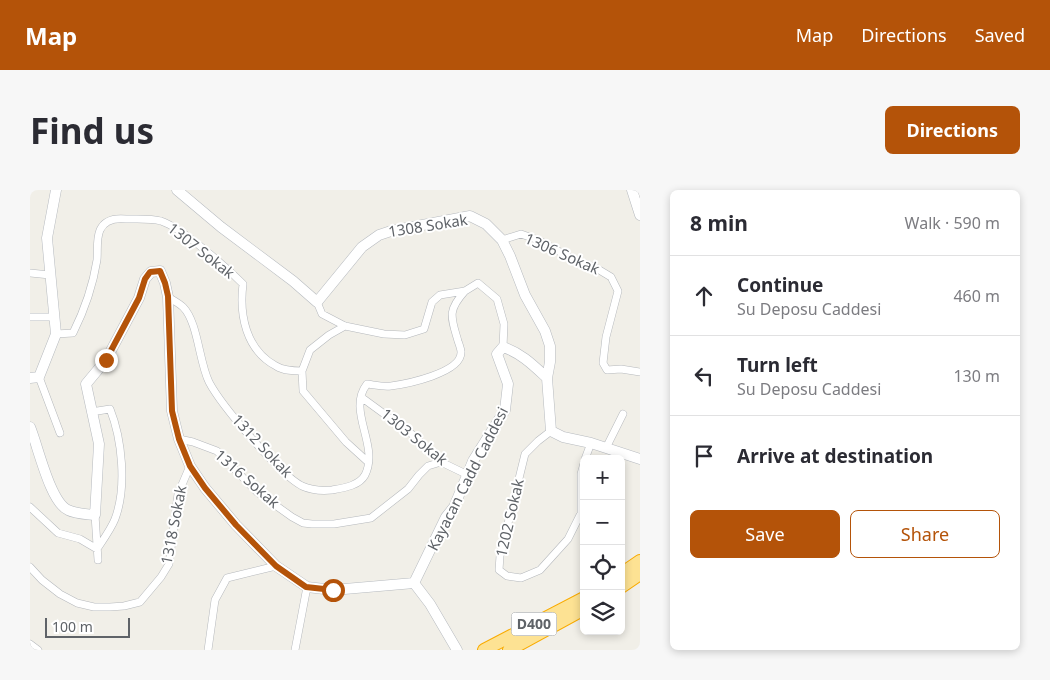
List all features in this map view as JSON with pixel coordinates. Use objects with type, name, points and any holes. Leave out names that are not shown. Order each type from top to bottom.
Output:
[{"type":"highway","points":[[625,571],[640,561]]},
{"type":"highway","points":[[625,584],[640,574]]},
{"type":"highway","name":"D400","points":[[484,650],[580,600]]},
{"type":"highway","name":"D400","points":[[509,650],[580,612]]},
{"type":"street","points":[[56,190],[47,238],[56,334],[34,377],[60,433]]},
{"type":"street","points":[[177,190],[221,227],[294,281],[317,302],[322,314],[345,326],[384,334],[406,335],[417,332],[424,329],[432,302],[440,295],[465,291]]},
{"type":"street","points":[[632,190],[640,215]]},
{"type":"street","name":"1308 Sokak","points":[[317,302],[362,246],[379,235],[470,216],[486,224],[502,240],[510,256],[525,295],[545,331],[550,346],[550,362],[546,378]]},
{"type":"street","name":"1307 Sokak","points":[[56,334],[72,333],[79,320],[97,260],[100,230],[105,223],[113,218],[160,221],[176,228],[229,270],[243,284],[241,299],[246,334],[258,351],[275,366],[284,370],[302,371]]},
{"type":"street","name":"1306 Sokak","points":[[502,240],[521,234],[530,237],[611,277],[618,291],[606,337],[603,363],[607,370],[621,369],[640,372]]},
{"type":"street","points":[[98,560],[95,514],[99,444],[86,384],[106,360],[139,298],[145,279],[150,272],[160,271],[168,296],[172,411],[179,439],[190,466],[205,488],[236,525],[276,566],[306,587],[333,590],[414,583],[430,604],[457,650]]},
{"type":"street","points":[[30,273],[50,275]]},
{"type":"street","points":[[345,326],[328,335],[310,350],[302,371],[303,391],[346,442],[368,462],[370,454],[361,422],[362,390],[367,384],[389,386],[427,378],[455,364],[460,358],[461,352],[452,320],[453,305],[465,291],[478,283],[498,299],[504,324],[503,346],[515,350],[546,378],[551,431],[563,437],[591,443],[640,459]]},
{"type":"street","name":"1312 Sokak","points":[[168,296],[183,307],[189,315],[202,364],[209,382],[221,400],[254,440],[292,479],[310,489],[327,491],[343,488],[355,485],[365,476],[368,462]]},
{"type":"street","points":[[30,317],[54,317]]},
{"type":"street","name":"Kayacan Cadd Caddesi","points":[[414,583],[446,517],[454,506],[473,461],[506,410],[508,384],[497,354],[503,346]]},
{"type":"street","name":"1303 Sokak","points":[[361,397],[413,435],[441,462],[468,475]]},
{"type":"street","points":[[91,412],[110,409],[118,436],[120,462],[121,490],[118,506],[114,520],[97,549]]},
{"type":"street","points":[[606,448],[623,414]]},
{"type":"street","points":[[30,427],[42,466],[58,501],[68,510],[95,514]]},
{"type":"street","name":"1202 Sokak","points":[[551,431],[525,454],[500,556],[499,570],[506,576],[521,578],[540,570],[568,539],[577,524],[581,513],[581,500]]},
{"type":"street","name":"1316 Sokak","points":[[179,439],[217,451],[257,492],[292,517],[303,523],[312,524],[334,524],[371,518],[408,489],[428,466],[441,462]]},
{"type":"street","points":[[586,455],[591,443]]},
{"type":"street","name":"1318 Sokak","points":[[30,567],[42,580],[60,594],[77,603],[94,607],[110,607],[140,602],[161,577],[169,564],[178,494],[190,466]]},
{"type":"street","points":[[30,507],[58,533],[80,539],[97,549]]},
{"type":"street","points":[[208,650],[214,600],[227,578],[276,566]]},
{"type":"street","points":[[294,650],[306,587]]},
{"type":"street","points":[[30,644],[38,650]]},
{"type":"route","points":[[106,360],[139,298],[145,279],[150,272],[160,271],[168,296],[172,411],[179,439],[190,466],[205,488],[236,525],[276,566],[306,587],[333,590]]}]
